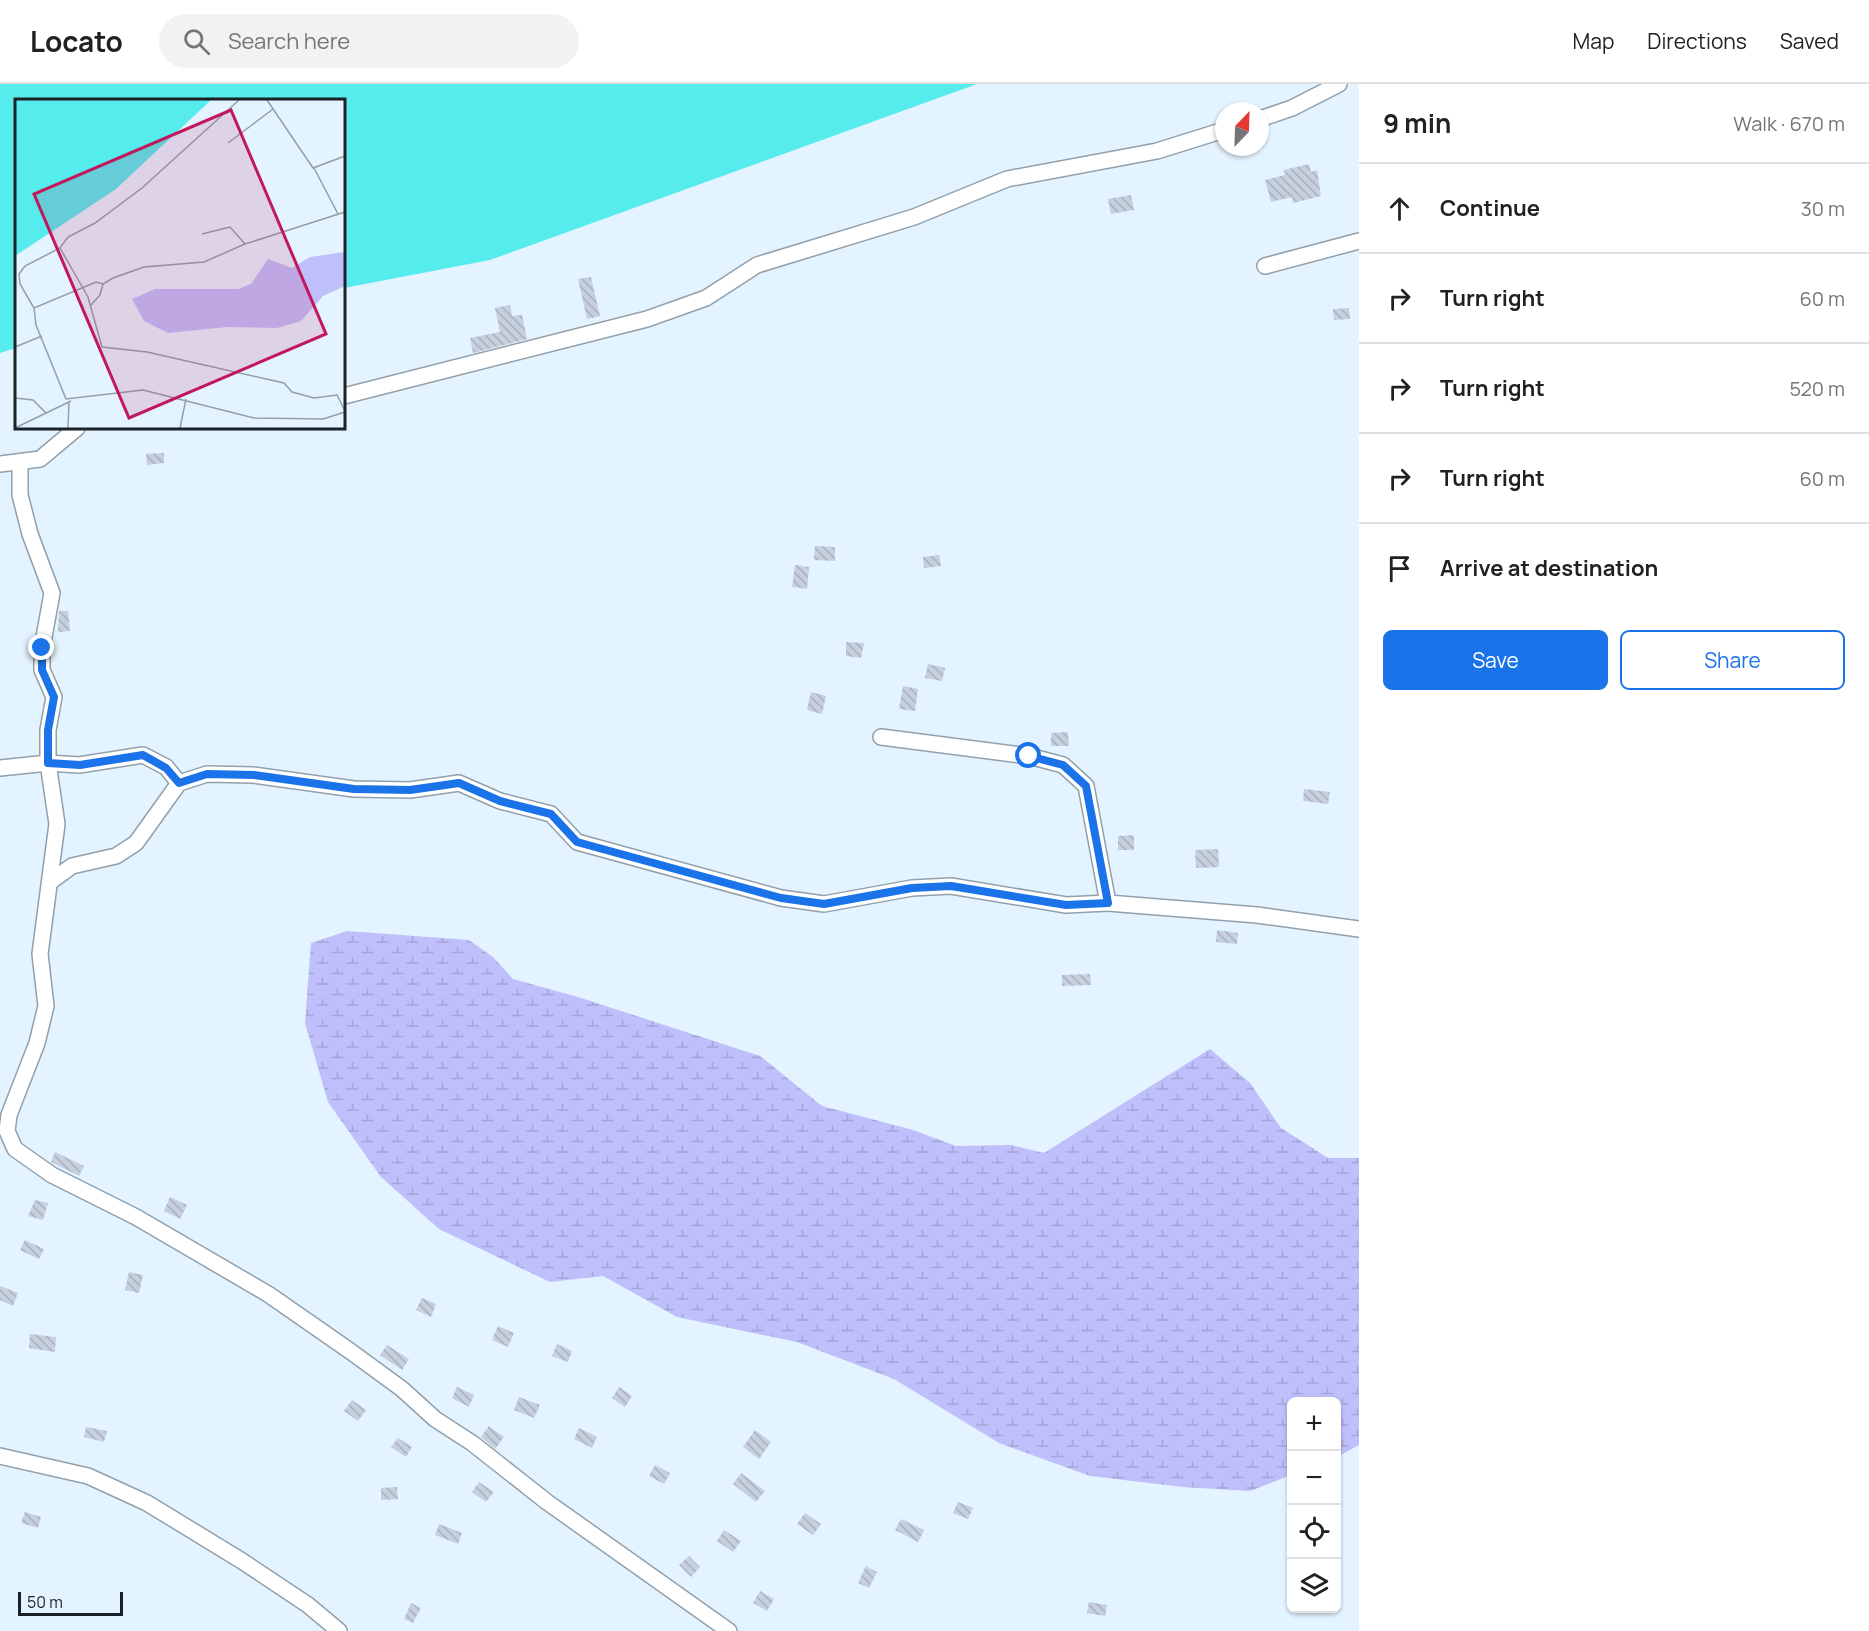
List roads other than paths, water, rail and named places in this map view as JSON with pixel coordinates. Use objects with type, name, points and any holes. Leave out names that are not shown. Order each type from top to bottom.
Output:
[{"type":"street","points":[[1269,115],[1292,108],[1339,84]]},
{"type":"street","points":[[345,396],[647,319],[706,298],[757,265],[914,217],[1007,179],[1157,151],[1215,133]]},
{"type":"street","points":[[1265,266],[1359,241]]},
{"type":"street","points":[[0,464],[40,459],[76,429]]},
{"type":"street","points":[[20,463],[20,495],[30,534],[52,593],[42,648],[42,670],[54,697],[48,730],[48,763],[57,824],[39,954],[46,1006],[37,1044],[9,1115],[7,1131],[15,1149],[52,1175],[136,1217],[268,1294],[402,1389],[435,1419],[472,1443],[547,1502],[729,1631]]},
{"type":"street","points":[[881,737],[1029,756],[1063,765],[1086,786],[1108,903]]},
{"type":"street","points":[[0,768],[48,763],[80,765],[143,755],[166,768],[179,783]]},
{"type":"street","points":[[50,882],[72,866],[116,856],[136,843],[179,783],[207,774],[254,775],[354,789],[410,790],[459,783],[500,801],[551,814],[577,842],[781,898],[824,904],[912,888],[951,886],[1066,905],[1108,903],[1257,915],[1359,929]]},
{"type":"street","points":[[0,1456],[88,1476],[147,1503],[242,1561],[308,1605],[339,1631]]}]
